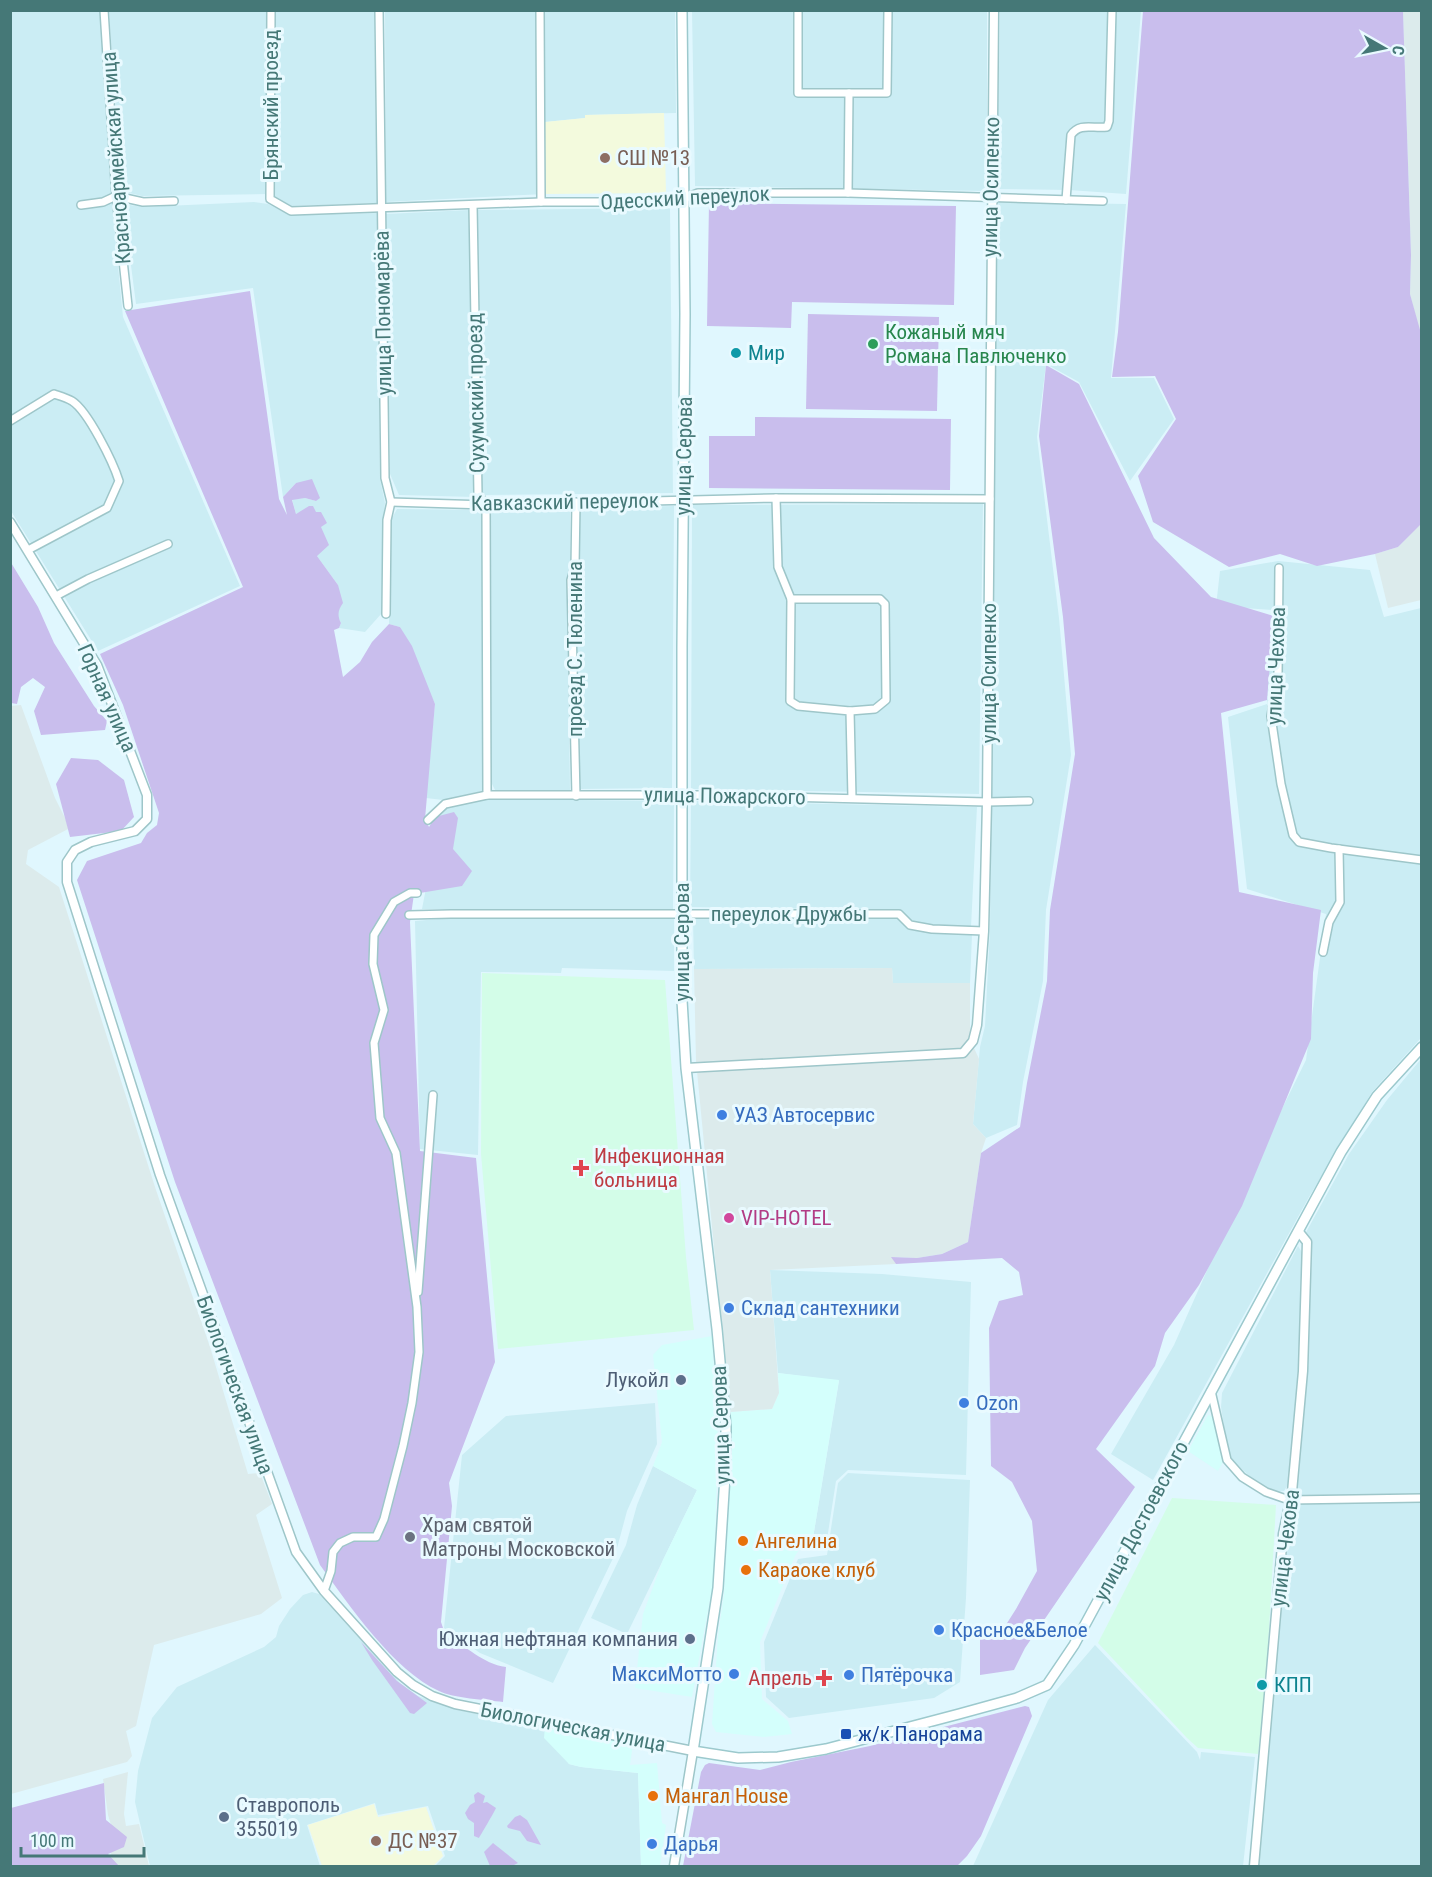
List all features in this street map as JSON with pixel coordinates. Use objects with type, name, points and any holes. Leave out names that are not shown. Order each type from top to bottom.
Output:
[{"type":"main road","name":"улица Серова","points":[[682,10],[685,198],[682,1000],[686,1068],[717,1329],[726,1427],[718,1588],[693,1750]]},
{"type":"main road","name":"улица Достоевского","points":[[693,1750],[755,1759],[826,1749],[1002,1702],[1047,1685],[1074,1645],[1341,1152],[1377,1096],[1422,1047]]},
{"type":"street","name":"Красноармейская улица","points":[[104,10],[117,196],[128,306]]},
{"type":"street","name":"Брянский проезд","points":[[270,199],[271,10]]},
{"type":"street","name":"улица Пономарёва","points":[[379,10],[385,478],[391,502],[387,519],[386,614]]},
{"type":"street","points":[[540,10],[540,202]]},
{"type":"street","points":[[798,10],[798,93],[887,93],[888,10]]},
{"type":"street","name":"улица Осипенко","points":[[686,1068],[963,1053],[973,1041],[977,1025],[984,932],[987,802],[994,10]]},
{"type":"street","points":[[1066,200],[1071,135],[1075,129],[1081,127],[1107,127],[1109,121],[1112,10]]},
{"type":"street","points":[[848,193],[849,93]]},
{"type":"street","name":"Одесский переулок","points":[[270,199],[291,211],[540,202],[676,202],[698,193],[848,193],[1103,201]]},
{"type":"street","points":[[81,205],[104,202],[117,196],[143,202],[174,201]]},
{"type":"street","name":"Сухумский проезд","points":[[473,205],[478,494],[486,505],[487,795]]},
{"type":"street","points":[[10,421],[54,394],[73,401],[95,430],[114,465],[119,481],[107,507],[28,550]]},
{"type":"street","points":[[776,498],[778,567],[791,600],[790,701],[798,706],[850,711],[875,709],[886,700],[885,604],[880,598],[791,600]]},
{"type":"street","name":"Кавказский переулок","points":[[391,502],[486,505],[776,498],[990,499]]},
{"type":"street","name":"проезд С. Тюленина","points":[[576,502],[575,567],[571,580],[576,796]]},
{"type":"street","name":"Горная улица","points":[[10,522],[97,665],[147,795],[147,819]]},
{"type":"street","points":[[56,596],[88,579],[168,544]]},
{"type":"street","name":"улица Чехова","points":[[1279,568],[1278,676],[1271,716],[1281,784],[1293,835],[1299,842],[1339,849]]},
{"type":"street","points":[[850,711],[852,798]]},
{"type":"street","name":"улица Пожарского","points":[[428,820],[445,804],[487,795],[682,795],[1029,801]]},
{"type":"street","name":"Биологическая улица","points":[[147,819],[135,831],[91,842],[75,850],[68,862],[67,882],[160,1175],[296,1551],[324,1591],[397,1672],[432,1696],[455,1704],[693,1750]]},
{"type":"street","points":[[1323,952],[1329,922],[1340,902],[1339,849],[1422,860]]},
{"type":"street","points":[[324,1591],[331,1571],[333,1552],[340,1543],[353,1537],[376,1538],[384,1519],[412,1403],[419,1352],[417,1306],[396,1153],[380,1118],[374,1043],[384,1010],[373,964],[374,934],[394,902],[410,893],[417,893]]},
{"type":"street","name":"переулок Дружбы","points":[[410,915],[899,914],[910,925],[984,932]]},
{"type":"street","points":[[417,1306],[433,1095]]},
{"type":"street","name":"улица Чехова","points":[[1254,1866],[1283,1534],[1292,1492],[1303,1360],[1307,1242],[1299,1232]]},
{"type":"street","points":[[1211,1391],[1227,1460],[1242,1477],[1266,1492],[1289,1500],[1422,1498]]},
{"type":"street","name":"улица Серова","points":[[674,1866],[693,1750]]},
{"type":"shaded area","points":[[11,11],[100,11],[112,204],[123,317],[240,586],[98,651],[11,511]]},
{"type":"shaded area","points":[[109,11],[374,11],[377,203],[292,206],[268,194],[142,196],[121,191]]},
{"type":"shaded area","points":[[385,11],[675,11],[676,113],[585,115],[585,118],[545,122],[545,194],[386,202]]},
{"type":"shaded area","points":[[692,11],[987,11],[987,191],[695,186]]},
{"type":"shaded area","points":[[1000,11],[1141,11],[1126,194],[997,189]]},
{"type":"shaded area","points":[[1143,11],[1403,11],[1411,255],[1410,294],[1422,337],[1422,523],[1398,547],[1317,566],[1280,554],[1229,567],[1153,522],[1138,476],[1176,419],[1155,376],[1112,377],[1118,332]]},
{"type":"shaded area","points":[[1403,11],[1421,11],[1421,337],[1410,294],[1411,255]]},
{"type":"shaded area","name":"СШ №13","points":[[664,113],[666,193],[545,194],[545,122],[585,118],[585,115]]},
{"type":"shaded area","points":[[254,202],[268,204],[290,215],[377,213],[380,479],[385,503],[382,613],[365,632],[339,628],[341,623],[338,617],[338,585],[317,556],[321,527],[316,513],[296,514],[292,499],[305,498],[316,501],[296,483],[283,497],[253,288],[136,304],[123,204],[143,207]]},
{"type":"shaded area","points":[[996,202],[1126,204],[1111,378],[1154,378],[1174,419],[1130,481],[1079,382],[1046,364],[1037,437],[1059,618],[1071,755],[1046,910],[1043,981],[1017,1125],[986,1138],[973,1124],[980,1047],[985,1026],[990,929]]},
{"type":"shaded area","points":[[709,203],[956,206],[954,305],[792,302],[791,328],[707,326]]},
{"type":"shaded area","points":[[670,208],[673,493],[483,495],[480,492],[477,210]]},
{"type":"shaded area","points":[[469,210],[474,497],[399,495],[390,474],[386,214]]},
{"type":"shaded area","points":[[250,291],[279,499],[287,515],[283,497],[296,483],[312,479],[320,498],[316,501],[305,498],[292,500],[296,514],[313,506],[316,512],[321,512],[327,523],[321,527],[329,545],[317,556],[338,585],[343,603],[339,613],[341,623],[339,628],[334,630],[343,677],[360,662],[372,642],[389,624],[400,627],[412,646],[435,704],[425,819],[429,827],[435,817],[454,812],[458,818],[453,849],[472,871],[462,886],[414,894],[410,922],[420,1151],[476,1158],[495,1362],[449,1483],[452,1506],[441,1622],[446,1637],[489,1662],[506,1667],[503,1702],[453,1695],[439,1691],[422,1681],[389,1653],[374,1636],[320,1565],[175,1182],[77,880],[87,861],[141,843],[147,833],[157,825],[159,813],[123,705],[100,654],[243,587],[125,311]]},
{"type":"shaded area","name":"Кожаный мяч Романа Павлюченко","points":[[808,314],[939,317],[937,411],[806,409]]},
{"type":"shaded area","points":[[1046,365],[1079,384],[1154,538],[1211,597],[1274,616],[1267,700],[1221,713],[1239,892],[1321,910],[1313,973],[1311,1039],[1242,1206],[1199,1285],[1165,1333],[1155,1366],[1096,1449],[1135,1487],[1025,1648],[1014,1670],[980,1675],[980,1635],[1002,1631],[1037,1571],[1032,1521],[1012,1482],[991,1466],[989,1328],[999,1301],[1023,1295],[1019,1272],[1002,1258],[896,1264],[891,1257],[917,1258],[942,1254],[968,1242],[981,1153],[1020,1127],[1047,981],[1050,910],[1075,754],[1063,617],[1039,436]]},
{"type":"shaded area","points":[[755,417],[951,419],[950,490],[709,488],[709,436],[755,436]]},
{"type":"shaded area","points":[[983,504],[979,794],[691,789],[692,505]]},
{"type":"shaded area","points":[[674,506],[672,788],[579,789],[575,581],[579,566],[579,508]]},
{"type":"shaded area","points":[[397,509],[482,510],[482,791],[443,800],[426,798],[435,704],[400,627],[389,624],[391,520]]},
{"type":"shaded area","points":[[570,509],[570,566],[567,580],[570,790],[495,790],[491,782],[490,510]]},
{"type":"shaded area","points":[[1421,523],[1421,600],[1388,608],[1375,554],[1398,547]]},
{"type":"shaded area","points":[[10,561],[38,607],[54,643],[94,706],[107,721],[105,730],[41,735],[34,711],[45,687],[33,678],[21,687],[17,704],[11,703]]},
{"type":"shaded area","points":[[1278,561],[1370,570],[1384,617],[1421,608],[1421,1038],[1372,1092],[1309,1197],[1153,1480],[1111,1454],[1174,1345],[1248,1178],[1306,1060],[1326,914],[1247,889],[1228,717],[1267,704],[1273,610],[1216,606],[1220,571]]},
{"type":"shaded area","points":[[21,705],[55,798],[70,828],[28,850],[26,864],[59,887],[156,1190],[210,1347],[248,1474],[260,1473],[272,1504],[256,1515],[282,1598],[261,1614],[154,1645],[136,1726],[126,1731],[132,1756],[127,1762],[11,1794],[10,706]]},
{"type":"shaded area","points":[[71,758],[98,760],[124,780],[134,817],[121,831],[70,837],[56,784]]},
{"type":"shaded area","points":[[488,799],[674,801],[673,909],[422,909],[430,867],[436,813],[447,807]]},
{"type":"shaded area","points":[[691,801],[977,807],[971,927],[911,922],[900,910],[690,907]]},
{"type":"shaded area","points":[[451,918],[674,918],[674,971],[562,968],[561,973],[481,972],[478,1155],[420,1149],[415,921]]},
{"type":"shaded area","points":[[693,918],[899,918],[910,930],[972,935],[970,983],[893,983],[892,968],[694,969]]},
{"type":"shaded area","points":[[892,968],[893,983],[970,983],[970,1039],[979,1059],[973,1124],[986,1138],[981,1153],[968,1242],[942,1254],[917,1258],[892,1257],[896,1264],[770,1270],[779,1393],[772,1409],[730,1412],[696,1061],[694,969]]},
{"type":"shaded area","name":"Инфекционная больница","points":[[482,973],[665,980],[686,1257],[694,1330],[498,1349],[481,1154]]},
{"type":"shaded area","points":[[1421,1059],[1421,1497],[1296,1496],[1307,1371],[1309,1242],[1304,1236],[1349,1154],[1387,1100]]},
{"type":"shaded area","points":[[1298,1246],[1303,1254],[1300,1343],[1289,1483],[1284,1491],[1276,1492],[1256,1482],[1228,1454],[1221,1407],[1222,1393]]},
{"type":"shaded area","points":[[770,1270],[882,1274],[971,1282],[966,1475],[848,1470],[836,1481],[826,1546],[812,1544],[839,1381],[778,1373]]},
{"type":"shaded area","points":[[712,1336],[718,1436],[714,1578],[692,1697],[635,1688],[643,1614],[663,1560],[697,1490],[653,1466],[662,1442],[653,1355],[662,1345]]},
{"type":"shaded area","points":[[778,1373],[839,1380],[812,1544],[803,1544],[795,1556],[760,1642],[762,1699],[788,1721],[792,1734],[764,1737],[716,1732],[712,1724],[718,1636],[724,1593],[732,1455],[730,1412],[772,1409],[779,1393]]},
{"type":"shaded area","points":[[655,1403],[657,1444],[627,1511],[616,1552],[553,1683],[480,1653],[444,1628],[462,1455],[506,1416]]},
{"type":"shaded area","points":[[1208,1415],[1214,1417],[1223,1462],[1218,1471],[1188,1451]]},
{"type":"shaded area","points":[[653,1466],[697,1490],[627,1634],[591,1618],[626,1545],[637,1505]]},
{"type":"shaded area","points":[[848,1473],[970,1480],[966,1598],[960,1682],[934,1698],[789,1718],[766,1697],[764,1642],[798,1559],[827,1555],[838,1483]]},
{"type":"shaded area","points":[[1172,1498],[1276,1505],[1266,1683],[1258,1754],[1198,1748],[1098,1643]]},
{"type":"shaded area","points":[[1421,1502],[1421,1866],[1259,1866],[1291,1507],[1296,1503]]},
{"type":"shaded area","points":[[312,1592],[319,1594],[400,1683],[418,1696],[457,1710],[545,1726],[569,1764],[638,1773],[641,1866],[435,1866],[445,1856],[428,1806],[378,1815],[375,1803],[307,1825],[320,1866],[150,1866],[135,1802],[138,1771],[152,1718],[177,1687],[264,1647],[276,1637],[279,1626],[290,1609],[303,1595]]},
{"type":"shaded area","points":[[361,1642],[397,1681],[427,1703],[414,1714],[410,1713]]},
{"type":"shaded area","points":[[1095,1645],[1197,1752],[1200,1760],[1201,1752],[1255,1757],[1243,1866],[973,1866],[1048,1700]]},
{"type":"shaded area","points":[[1025,1706],[1029,1707],[1032,1716],[981,1836],[957,1866],[683,1866],[701,1772],[709,1763],[760,1770],[870,1746]]},
{"type":"shaded area","points":[[545,1726],[633,1743],[630,1765],[657,1763],[662,1823],[666,1825],[660,1866],[641,1866],[638,1773],[569,1764],[544,1738]]},
{"type":"shaded area","points":[[128,1772],[124,1814],[126,1826],[139,1824],[149,1866],[112,1865],[111,1851],[118,1848],[108,1815],[103,1779]]},
{"type":"shaded area","points":[[104,1783],[106,1820],[127,1837],[124,1847],[108,1854],[119,1866],[11,1866],[11,1808]]},
{"type":"shaded area","points":[[478,1792],[485,1796],[483,1803],[487,1802],[496,1808],[479,1838],[474,1836],[474,1823],[465,1813],[475,1802],[474,1795]]},
{"type":"shaded area","name":"ДС №37","points":[[374,1804],[378,1817],[426,1807],[443,1856],[433,1866],[322,1866],[308,1825]]},
{"type":"shaded area","points":[[520,1815],[527,1820],[541,1845],[527,1841],[520,1831],[508,1828],[507,1826],[515,1817]]},
{"type":"shaded area","points":[[493,1843],[518,1863],[512,1866],[490,1866],[484,1852]]},
{"type":"place","name":"СШ №13","points":[[605,158]]},
{"type":"place","name":"Кожаный мяч Романа Павлюченко","points":[[873,344]]},
{"type":"place","name":"Мир","points":[[736,353]]},
{"type":"place","name":"УАЗ Автосервис","points":[[722,1115]]},
{"type":"place","name":"Инфекционная больница","points":[[581,1168]]},
{"type":"place","name":"VIP-HOTEL","points":[[729,1218]]},
{"type":"place","name":"Склад сантехники","points":[[729,1308]]},
{"type":"place","name":"Лукойл","points":[[681,1380]]},
{"type":"place","name":"Ozon","points":[[964,1403]]},
{"type":"place","name":"Храм святой Матроны Московской","points":[[410,1537]]},
{"type":"place","name":"Ангелина","points":[[743,1541]]},
{"type":"place","name":"Караоке клуб","points":[[746,1570]]},
{"type":"place","name":"Красное&Белое","points":[[939,1630]]},
{"type":"place","name":"Южная нефтяная компания","points":[[690,1639]]},
{"type":"place","name":"МаксиМотто","points":[[734,1674]]},
{"type":"place","name":"Пятёрочка","points":[[849,1675]]},
{"type":"place","name":"Апрель","points":[[824,1678]]},
{"type":"place","name":"КПП","points":[[1262,1685]]},
{"type":"place","name":"ж/к Панорама","points":[[846,1734]]},
{"type":"place","name":"Мангал House","points":[[653,1796]]},
{"type":"place","name":"Ставрополь 355019","points":[[224,1817]]},
{"type":"place","name":"ДС №37","points":[[376,1841]]},
{"type":"place","name":"Дарья","points":[[652,1844]]}]
